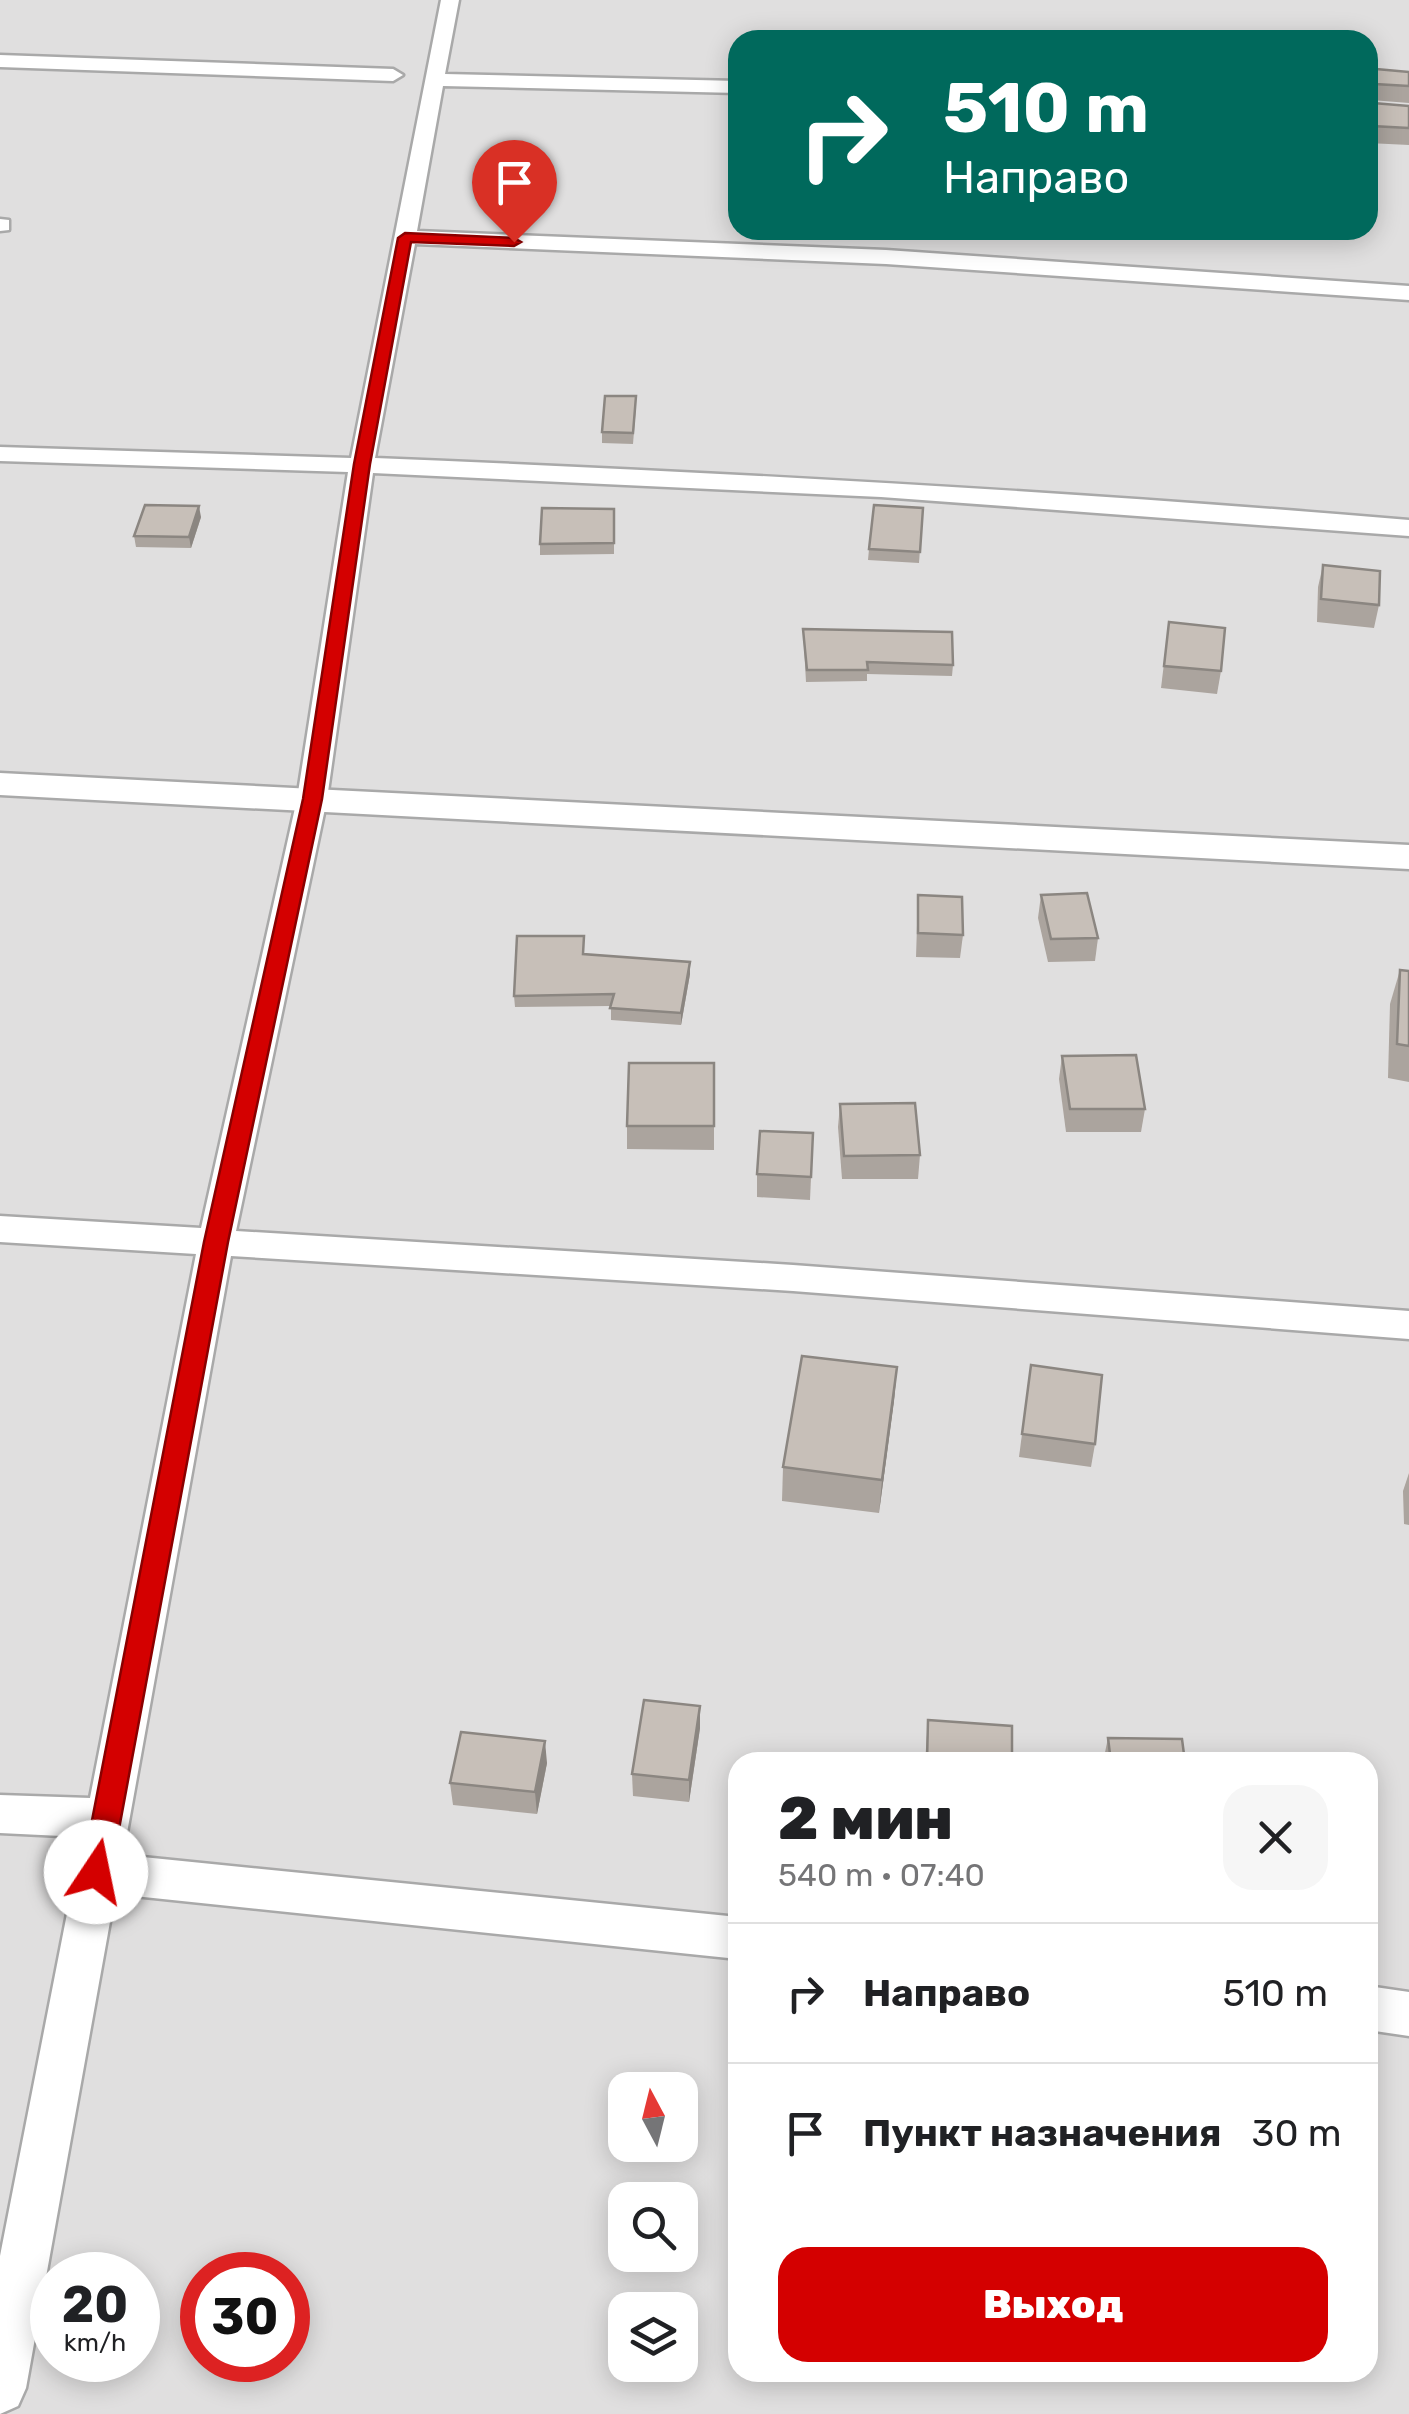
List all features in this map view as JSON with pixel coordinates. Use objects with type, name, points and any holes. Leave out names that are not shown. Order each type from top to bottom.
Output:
[{"type":"street","points":[[2,2371],[216,1242],[312,799],[362,464],[450,0]]},
{"type":"street","points":[[0,62],[394,75]]},
{"type":"street","points":[[435,80],[728,87]]},
{"type":"street","points":[[405,238],[886,257],[1409,293]]},
{"type":"street","points":[[0,454],[362,464],[1195,508],[1409,528]]},
{"type":"street","points":[[0,784],[1409,857]]},
{"type":"street","points":[[0,1228],[1409,1325]]},
{"type":"street","points":[[0,1814],[106,1818]]},
{"type":"street","points":[[96,1872],[728,1937]]},
{"type":"street","points":[[1378,2009],[1409,2014]]},
{"type":"shaded area","points":[[0,0],[1409,0],[1409,2414],[0,2414]]},
{"type":"building","points":[[1378,69],[1409,72],[1409,86],[1378,84]]},
{"type":"building","points":[[1378,103],[1409,106],[1409,128],[1378,126]]},
{"type":"building","points":[[605,396],[636,396],[633,433],[602,432]]},
{"type":"building","points":[[145,505],[199,506],[189,537],[134,536]]},
{"type":"building","points":[[874,505],[923,508],[920,552],[869,549]]},
{"type":"building","points":[[542,508],[614,509],[614,543],[540,544]]},
{"type":"building","points":[[1323,565],[1380,571],[1379,605],[1321,599]]},
{"type":"building","points":[[1169,622],[1225,628],[1221,671],[1164,666]]},
{"type":"building","points":[[803,629],[952,632],[953,665],[867,662],[868,670],[807,670]]},
{"type":"building","points":[[1087,893],[1098,938],[1051,939],[1041,895]]},
{"type":"building","points":[[918,895],[962,897],[963,935],[918,933]]},
{"type":"building","points":[[517,936],[584,936],[583,954],[690,962],[681,1013],[610,1008],[614,994],[514,996]]},
{"type":"building","points":[[1400,970],[1409,971],[1409,1046],[1397,1044]]},
{"type":"building","points":[[1136,1055],[1145,1109],[1070,1109],[1062,1056]]},
{"type":"building","points":[[629,1063],[714,1063],[714,1126],[627,1126]]},
{"type":"building","points":[[915,1103],[920,1155],[844,1156],[840,1104]]},
{"type":"building","points":[[760,1131],[813,1133],[811,1177],[757,1174]]},
{"type":"building","points":[[802,1356],[897,1367],[882,1480],[783,1467]]},
{"type":"building","points":[[1031,1365],[1102,1375],[1095,1444],[1022,1434]]},
{"type":"building","points":[[644,1700],[700,1706],[689,1780],[632,1774]]},
{"type":"building","points":[[928,1720],[1012,1726],[1012,1752],[927,1752]]},
{"type":"building","points":[[461,1732],[545,1741],[535,1792],[450,1783]]},
{"type":"building","points":[[1108,1738],[1182,1739],[1184,1752],[1110,1752]]},
{"type":"route","points":[[96,1872],[216,1242],[312,799],[362,464],[405,238],[514,242]]}]
